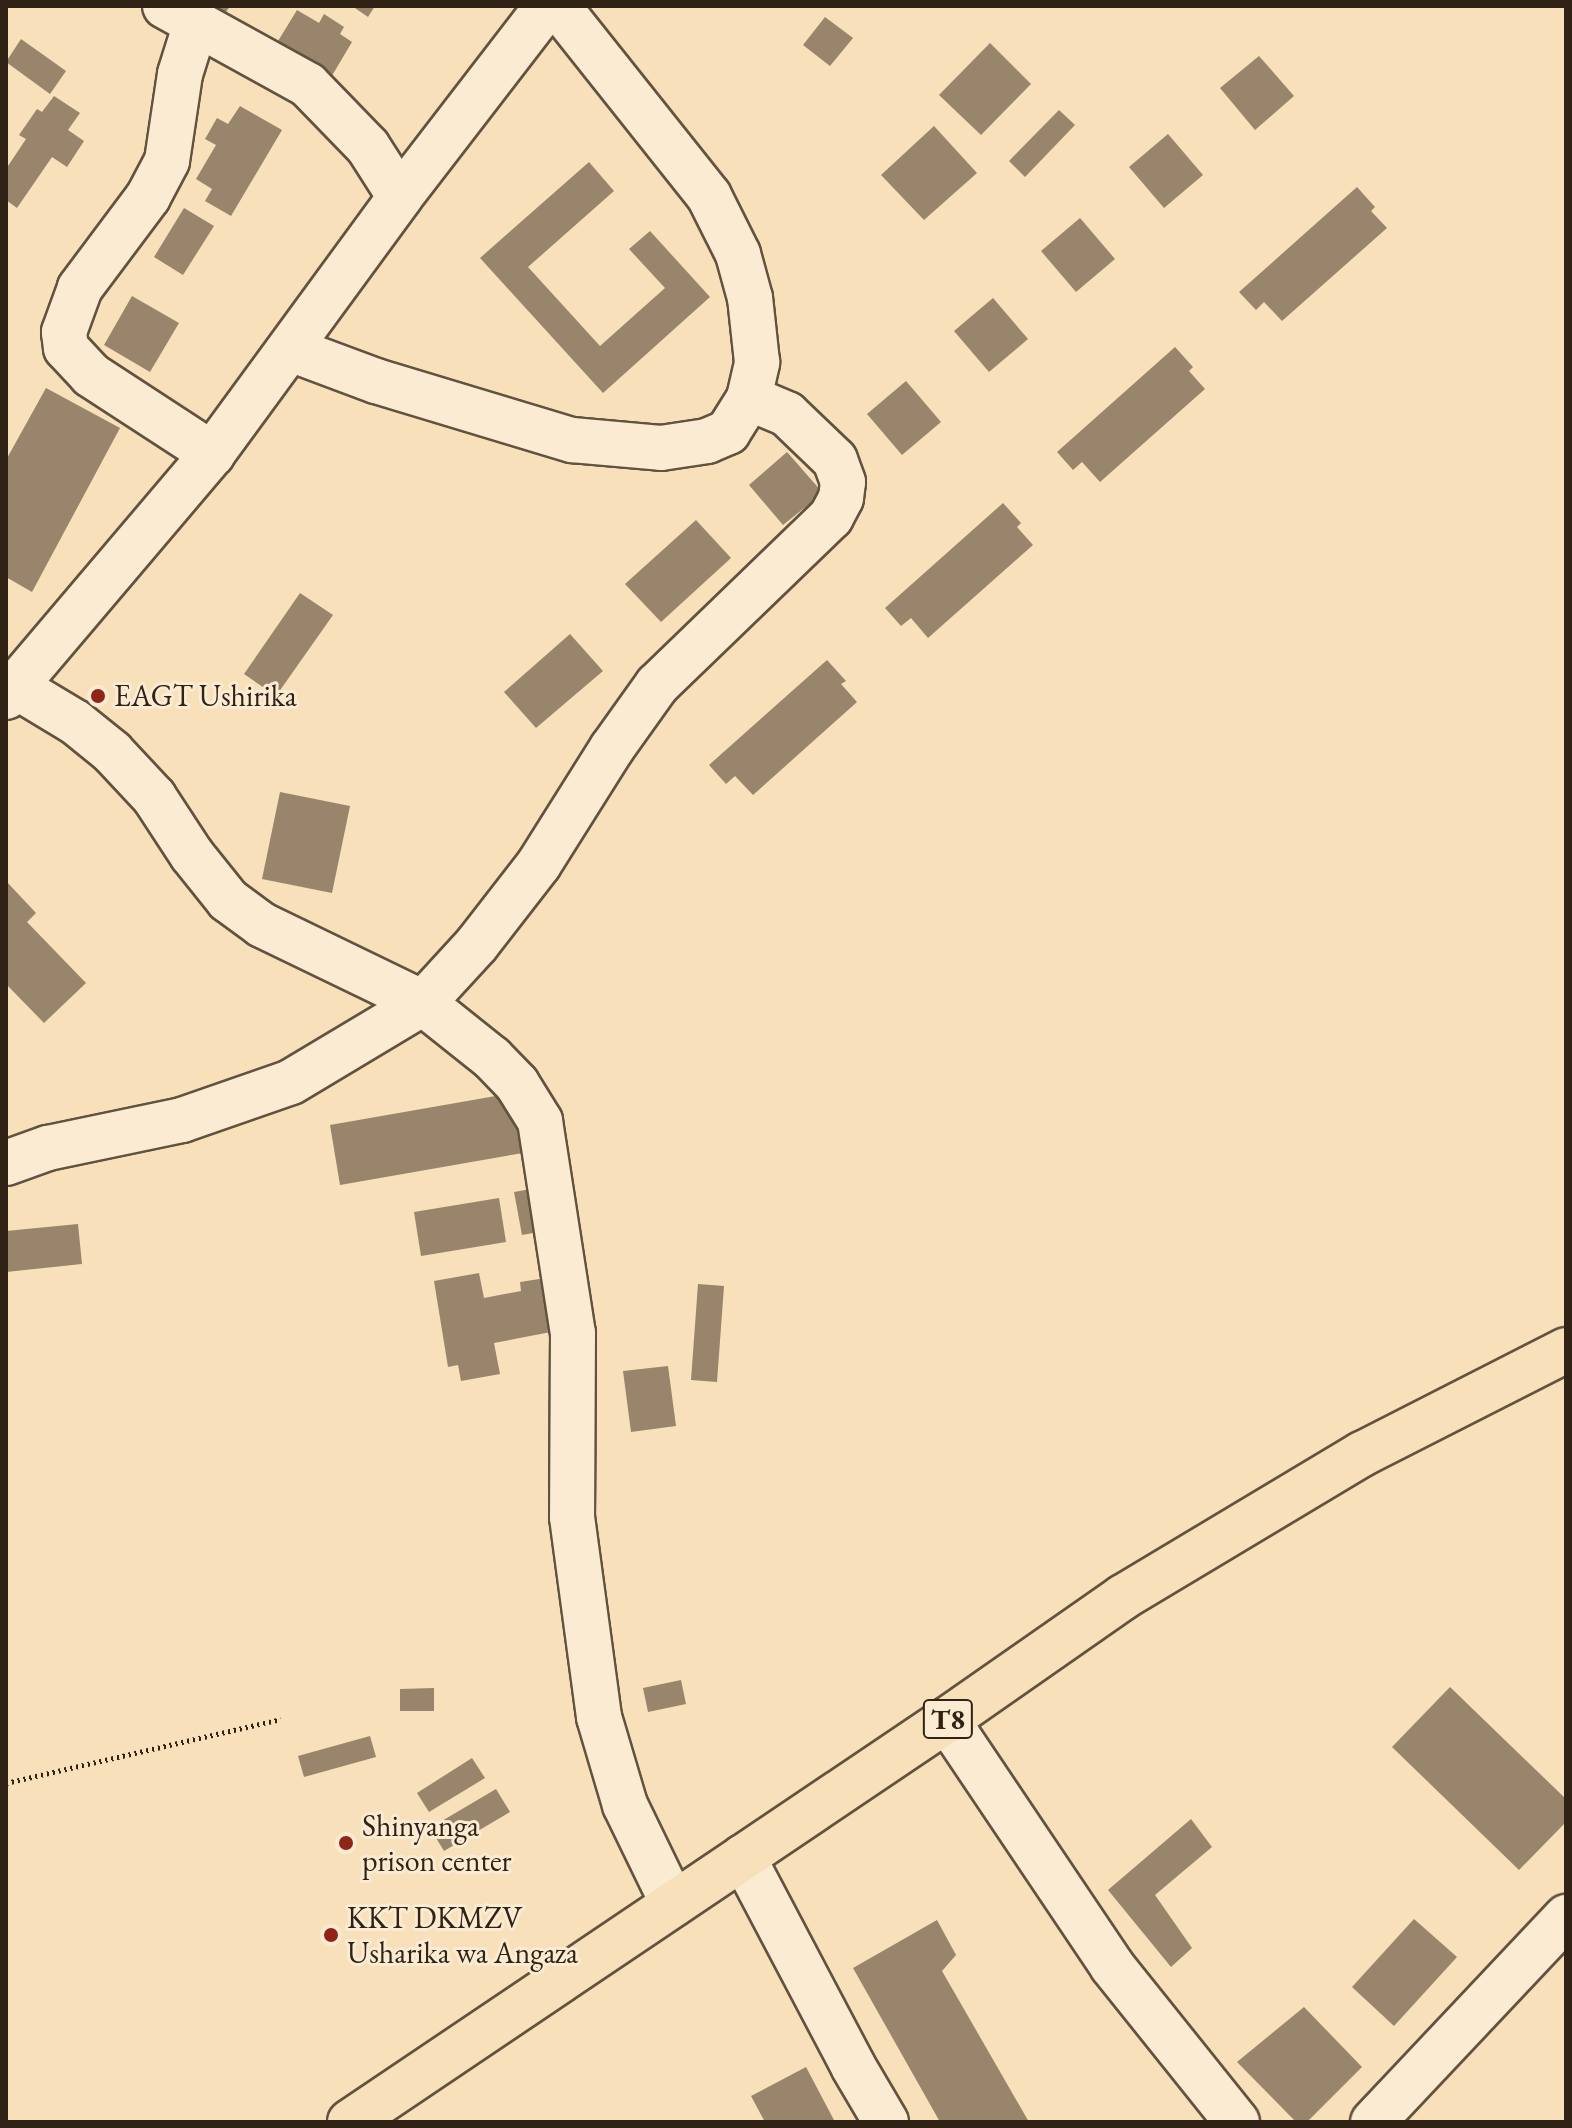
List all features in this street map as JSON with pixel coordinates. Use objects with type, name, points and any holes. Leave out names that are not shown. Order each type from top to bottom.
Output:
[{"type":"highway","name":"T8","points":[[350,2122],[947,1720],[1123,1597],[1349,1461],[1566,1350]]},
{"type":"street","points":[[547,6],[400,197],[212,454],[11,691],[75,722],[112,752],[154,797],[192,855],[228,900],[262,925],[423,1003],[492,1058],[517,1084],[540,1121],[573,1333],[572,1517],[599,1717],[625,1805],[673,1904]]},
{"type":"street","points":[[290,349],[376,381],[558,436],[642,449],[681,446],[717,438],[728,432],[749,398],[757,362],[755,336],[738,254],[709,196],[558,6]]},
{"type":"street","points":[[212,454],[91,375],[66,348],[64,332],[80,288],[148,197],[167,161],[180,74],[180,15],[308,85],[368,147],[400,197]]},
{"type":"street","points":[[6,1163],[48,1148],[182,1120],[291,1082],[423,1003],[477,944],[539,864],[612,748],[657,685],[831,517],[841,498],[843,482],[835,460],[787,414],[749,398]]},
{"type":"street","points":[[947,1720],[1112,1966],[1237,2122]]},
{"type":"street","points":[[743,1857],[853,2066],[886,2122]]},
{"type":"street","points":[[1373,2122],[1566,1917]]},
{"type":"path","points":[[6,1783],[281,1719]]},
{"type":"building","points":[[195,6],[230,6],[220,21]]},
{"type":"building","points":[[352,6],[375,6],[368,17]]},
{"type":"building","points":[[297,10],[319,23],[324,14],[344,27],[340,34],[352,42],[330,79],[275,46]]},
{"type":"building","points":[[825,17],[853,38],[830,66],[803,45]]},
{"type":"building","points":[[21,39],[66,71],[50,94],[6,62]]},
{"type":"building","points":[[990,43],[1031,84],[981,135],[939,95]]},
{"type":"building","points":[[1259,56],[1294,96],[1255,130],[1220,88]]},
{"type":"building","points":[[54,96],[80,113],[68,130],[84,141],[67,167],[52,157],[17,208],[6,200],[6,169],[26,139],[19,135],[37,109],[42,112]]},
{"type":"building","points":[[240,106],[282,130],[231,216],[205,201],[212,189],[196,179],[216,145],[205,139],[217,118],[228,124]]},
{"type":"building","points":[[1059,110],[1075,125],[1025,177],[1009,161]]},
{"type":"building","points":[[934,126],[977,173],[924,220],[881,175]]},
{"type":"building","points":[[1168,134],[1203,175],[1164,208],[1129,167]]},
{"type":"building","points":[[589,162],[614,191],[528,267],[600,346],[665,288],[629,249],[650,231],[710,297],[603,393],[480,258]]},
{"type":"building","points":[[1357,187],[1375,207],[1371,211],[1387,228],[1282,321],[1264,302],[1256,310],[1239,292]]},
{"type":"building","points":[[184,208],[214,226],[183,275],[154,257]]},
{"type":"building","points":[[1080,218],[1115,259],[1076,292],[1041,251]]},
{"type":"building","points":[[132,296],[179,323],[150,372],[104,345]]},
{"type":"building","points":[[993,298],[1028,339],[989,372],[954,331]]},
{"type":"building","points":[[1175,347],[1193,367],[1189,371],[1205,389],[1100,482],[1082,462],[1073,470],[1057,452]]},
{"type":"building","points":[[906,381],[941,422],[902,455],[867,414]]},
{"type":"building","points":[[46,388],[120,428],[32,592],[6,577],[6,460]]},
{"type":"building","points":[[787,452],[823,493],[783,525],[749,485]]},
{"type":"building","points":[[1003,503],[1021,523],[1017,527],[1033,545],[928,638],[911,618],[901,626],[885,608]]},
{"type":"building","points":[[696,520],[731,558],[661,622],[625,584]]},
{"type":"building","points":[[300,593],[333,615],[276,696],[244,674]]},
{"type":"building","points":[[570,634],[603,671],[536,728],[504,692]]},
{"type":"building","points":[[827,660],[846,681],[841,684],[857,702],[753,795],[735,776],[726,784],[709,765]]},
{"type":"building","points":[[280,792],[350,806],[332,893],[262,879]]},
{"type":"building","points":[[6,881],[36,913],[27,922],[86,983],[44,1023],[6,984]]},
{"type":"building","points":[[513,1093],[523,1153],[340,1185],[330,1125]]},
{"type":"building","points":[[542,1187],[550,1230],[522,1235],[514,1192]]},
{"type":"building","points":[[499,1198],[506,1242],[421,1256],[414,1212]]},
{"type":"building","points":[[78,1224],[82,1264],[6,1272],[6,1231]]},
{"type":"building","points":[[479,1273],[484,1298],[521,1291],[520,1282],[546,1278],[556,1331],[494,1343],[500,1374],[461,1381],[458,1365],[448,1367],[434,1281]]},
{"type":"building","points":[[698,1284],[724,1286],[717,1382],[691,1380]]},
{"type":"building","points":[[668,1366],[676,1426],[631,1432],[623,1371]]},
{"type":"building","points":[[681,1680],[686,1704],[648,1712],[643,1688]]},
{"type":"building","points":[[1450,1687],[1566,1799],[1566,1822],[1519,1870],[1392,1747]]},
{"type":"building","points":[[434,1688],[434,1711],[400,1711],[400,1689]]},
{"type":"building","points":[[370,1736],[376,1757],[304,1777],[298,1756]]},
{"type":"building","points":[[472,1758],[485,1778],[429,1812],[417,1793]]},
{"type":"building","points":[[496,1789],[510,1812],[444,1851],[430,1828]]},
{"type":"building","points":[[1191,1819],[1212,1847],[1155,1895],[1192,1948],[1171,1967],[1108,1890]]},
{"type":"building","points":[[1414,1919],[1457,1957],[1394,2026],[1352,1987]]},
{"type":"building","points":[[937,1920],[956,1955],[942,1971],[1029,2122],[940,2122],[853,1968]]},
{"type":"building","points":[[1304,2007],[1362,2067],[1307,2122],[1296,2122],[1237,2062]]},
{"type":"building","points":[[806,2067],[835,2122],[765,2122],[751,2096]]},
{"type":"place","name":"EAGT Ushirika","points":[[98,696]]},
{"type":"place","name":"Shinyanga prison center","points":[[346,1843]]},
{"type":"place","name":"KKT DKMZV Usharika wa Angaza","points":[[331,1935]]}]
